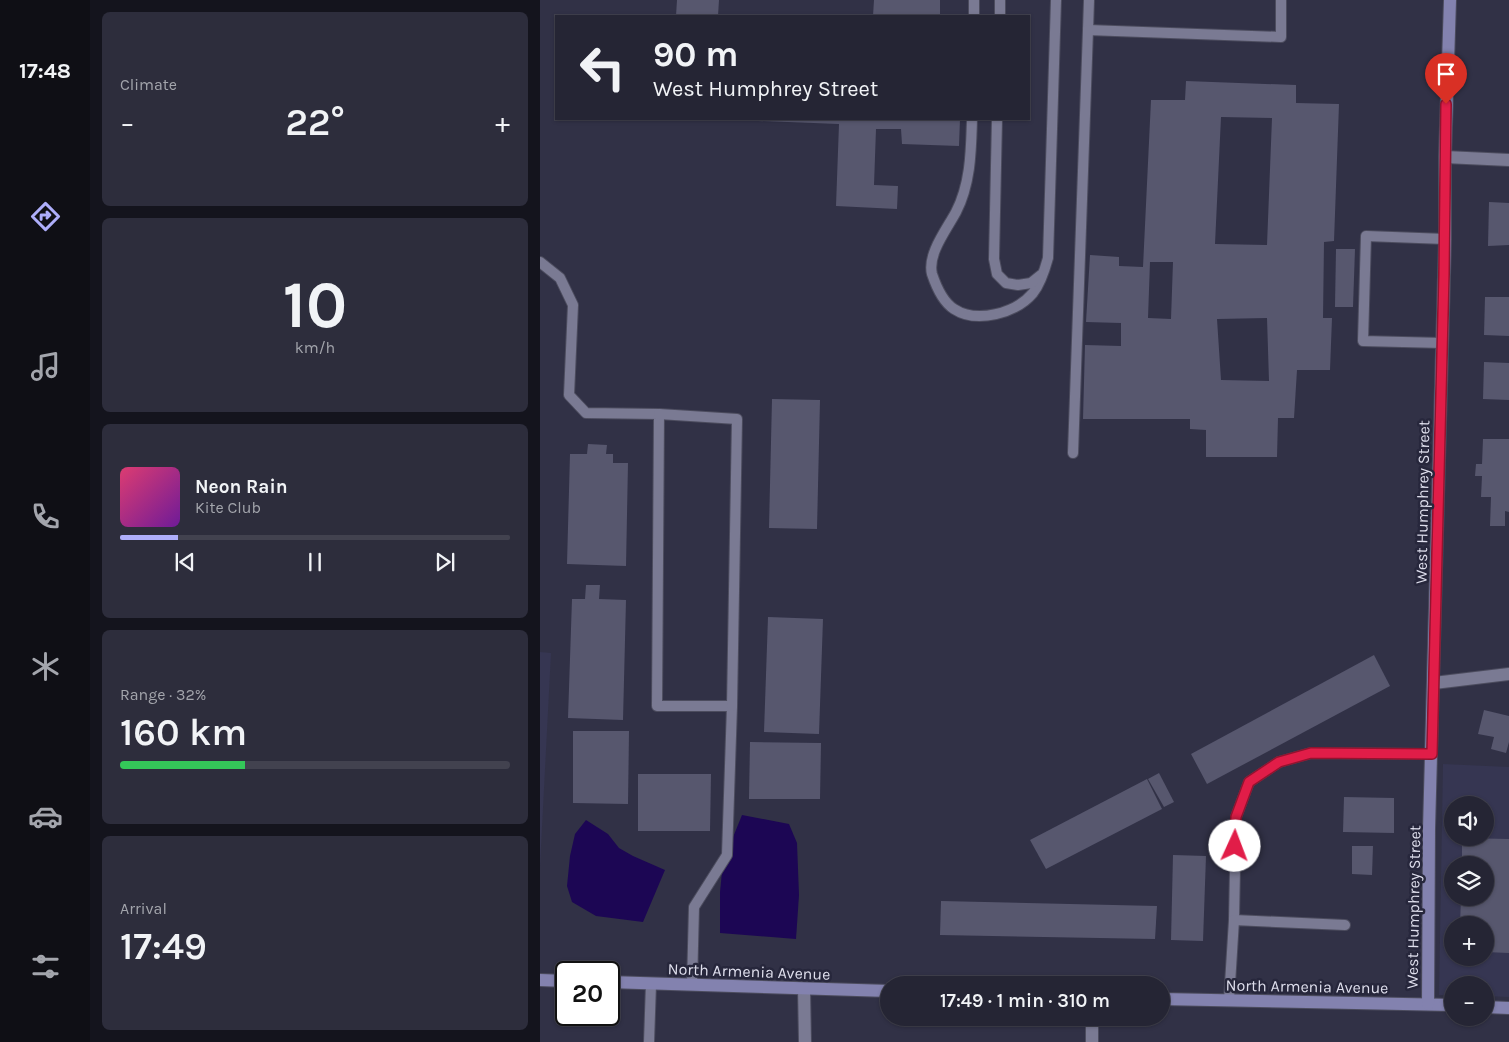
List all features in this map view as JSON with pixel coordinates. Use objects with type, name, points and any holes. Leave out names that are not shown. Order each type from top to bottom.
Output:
[{"type":"street","name":"West Humphrey Street","points":[[1428,1004],[1432,754],[1443,343],[1445,157],[1450,0]]},
{"type":"street","points":[[1445,157],[1509,160]]},
{"type":"street","points":[[1434,683],[1509,674]]},
{"type":"street","points":[[540,980],[555,981]]},
{"type":"street","name":"North Armenia Avenue","points":[[620,983],[880,991]]},
{"type":"street","points":[[804,989],[804,1042]]},
{"type":"street","name":"North Armenia Avenue","points":[[1170,999],[1444,1005]]},
{"type":"street","points":[[1494,1007],[1509,1008]]},
{"type":"street","points":[[1092,1026],[1092,1042]]},
{"type":"lane","points":[[974,0],[974,15]]},
{"type":"lane","points":[[1000,0],[1000,15]]},
{"type":"lane","points":[[972,120],[968,179],[957,209],[935,248],[932,272],[939,292],[953,309],[973,316],[996,315],[1016,308],[1034,292],[1044,273],[1048,258],[1056,0]]},
{"type":"lane","points":[[1073,453],[1089,0]]},
{"type":"lane","points":[[1088,30],[1281,37],[1281,0]]},
{"type":"lane","points":[[997,120],[994,260],[998,274],[1006,283],[1018,285],[1031,283],[1044,273]]},
{"type":"lane","points":[[1443,343],[1363,341],[1366,236],[1445,239]]},
{"type":"lane","points":[[540,262],[560,278],[573,305],[568,395],[586,413],[659,414],[737,419],[732,706],[727,856],[694,907],[692,985]]},
{"type":"lane","points":[[659,414],[657,706],[732,706]]},
{"type":"lane","points":[[1229,1000],[1234,920],[1236,817],[1249,782],[1279,762],[1311,753],[1432,754]]},
{"type":"lane","points":[[1234,920],[1345,925]]},
{"type":"lane","points":[[649,1042],[651,984]]},
{"type":"shaded area","points":[[540,652],[551,653],[540,866]]},
{"type":"shaded area","points":[[1443,764],[1509,767],[1509,997],[1494,996],[1494,976],[1444,976],[1444,995],[1439,995]]},
{"type":"shaded area","points":[[742,815],[789,824],[797,843],[799,895],[796,939],[720,933],[720,892],[723,862]]},
{"type":"shaded area","points":[[586,820],[608,834],[619,848],[665,870],[643,922],[596,916],[572,902],[567,886],[570,856],[575,834]]},
{"type":"building","points":[[677,0],[719,0],[718,15],[676,15]]},
{"type":"building","points":[[874,0],[940,0],[940,15],[873,15]]},
{"type":"building","points":[[1186,81],[1296,85],[1296,103],[1339,104],[1334,241],[1324,242],[1323,318],[1332,318],[1330,370],[1297,370],[1294,418],[1278,418],[1277,457],[1206,457],[1206,430],[1190,429],[1190,419],[1083,419],[1085,345],[1121,346],[1121,323],[1086,322],[1090,255],[1119,257],[1119,266],[1143,267],[1151,100],[1185,100]],"holes":[[[1221,117],[1272,118],[1267,245],[1215,244]],[[1150,262],[1173,262],[1171,319],[1148,318]],[[1267,318],[1269,381],[1221,380],[1217,319]]]},
{"type":"building","points":[[734,120],[960,120],[959,146],[902,144],[901,129],[876,129],[874,185],[898,186],[897,209],[836,206],[839,124]]},
{"type":"building","points":[[1489,202],[1509,203],[1509,245],[1488,246]]},
{"type":"building","points":[[1336,249],[1355,249],[1353,307],[1335,307]]},
{"type":"building","points":[[1485,297],[1509,297],[1509,336],[1484,335]]},
{"type":"building","points":[[1484,362],[1509,363],[1509,400],[1483,399]]},
{"type":"building","points":[[772,399],[820,400],[817,529],[769,528]]},
{"type":"building","points":[[1483,439],[1509,439],[1509,512],[1505,511],[1505,526],[1490,526],[1491,497],[1481,497],[1482,476],[1475,476],[1476,464],[1482,464]]},
{"type":"building","points":[[588,444],[607,445],[606,454],[613,454],[613,463],[628,463],[626,566],[567,564],[570,454],[587,454]]},
{"type":"building","points":[[586,585],[600,585],[599,599],[626,600],[623,720],[568,718],[572,599],[585,599]]},
{"type":"building","points":[[768,617],[823,619],[819,734],[764,732]]},
{"type":"building","points":[[1374,655],[1390,686],[1207,784],[1191,754]]},
{"type":"building","points":[[1484,710],[1509,716],[1509,742],[1506,753],[1491,749],[1494,737],[1478,734]]},
{"type":"building","points":[[573,731],[629,731],[628,804],[573,803]]},
{"type":"building","points":[[750,742],[821,743],[820,799],[749,799]]},
{"type":"building","points":[[1159,773],[1174,802],[1164,807],[1148,779]]},
{"type":"building","points":[[638,774],[711,774],[710,831],[638,831]]},
{"type":"building","points":[[1147,779],[1162,809],[1046,869],[1030,840]]},
{"type":"building","points":[[1344,797],[1394,798],[1394,833],[1343,832]]},
{"type":"building","points":[[1494,839],[1509,839],[1509,953],[1494,952],[1494,916],[1460,916],[1461,906],[1494,906],[1494,856],[1462,856],[1462,846],[1494,846]]},
{"type":"building","points":[[1352,846],[1373,846],[1372,875],[1352,874]]},
{"type":"building","points":[[1173,855],[1206,856],[1203,941],[1171,940]]},
{"type":"building","points":[[941,901],[1157,906],[1155,939],[940,935]]},
{"type":"route","points":[[1235,846],[1236,817],[1249,782],[1279,762],[1311,753],[1432,754],[1445,239],[1446,104]]}]
